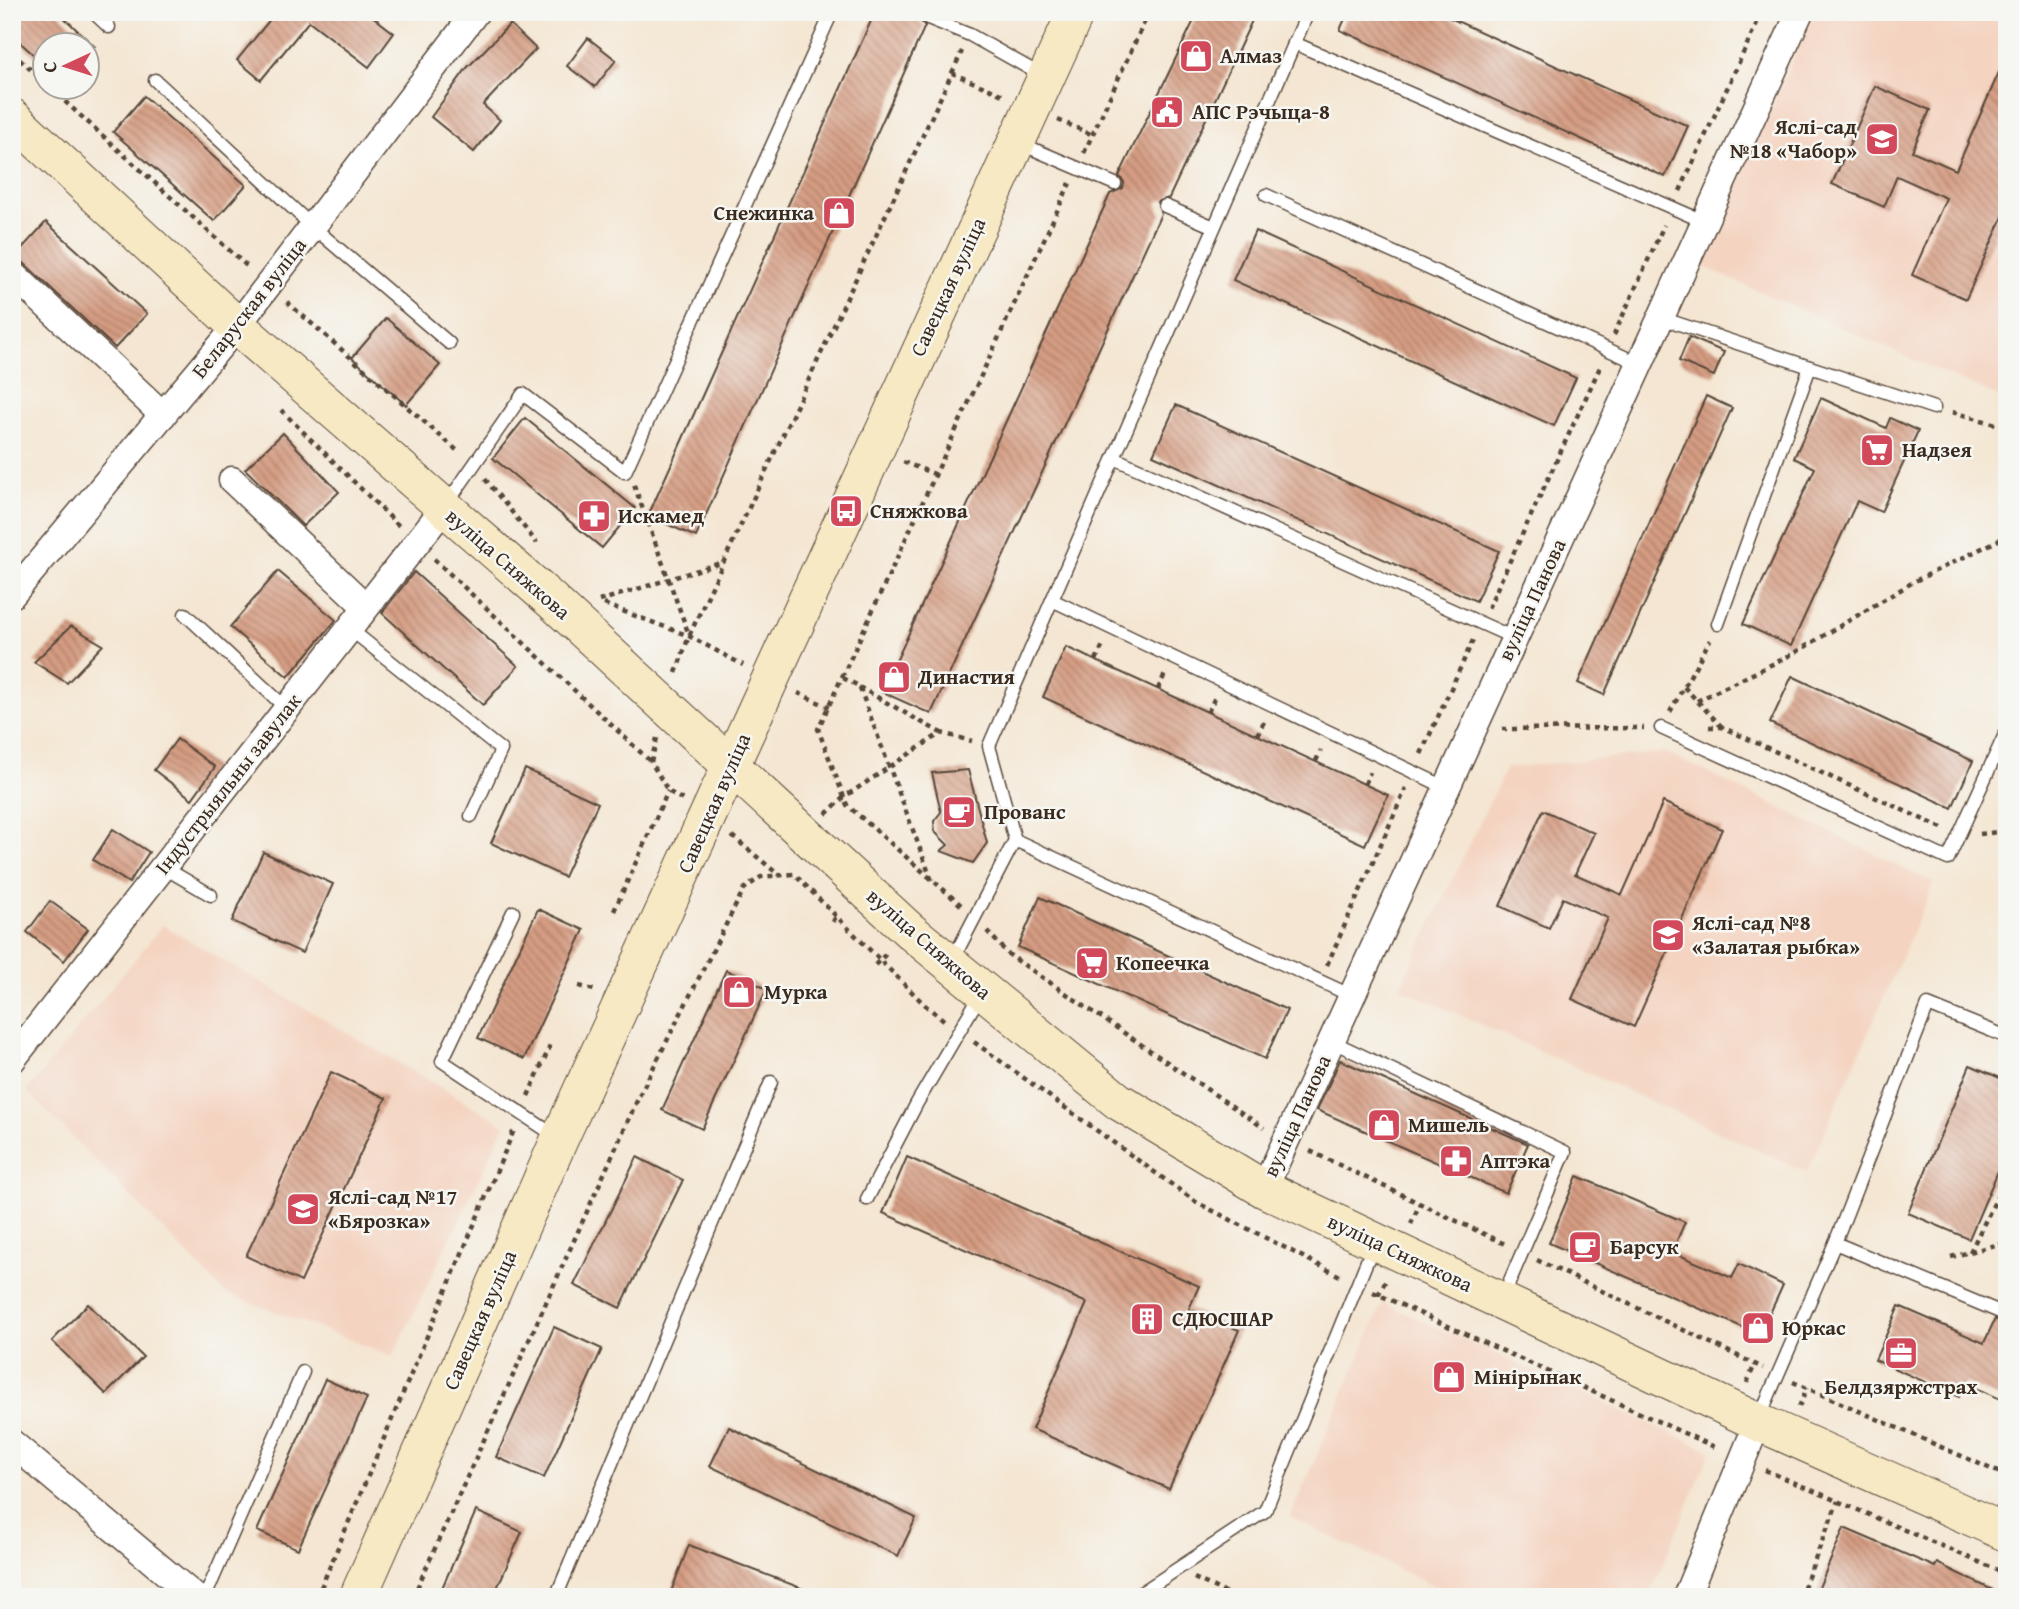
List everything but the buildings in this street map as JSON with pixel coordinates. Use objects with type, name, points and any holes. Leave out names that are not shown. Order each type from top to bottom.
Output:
[{"type":"street","name":"Беларуская вуліца","points":[[12,595],[237,326],[476,12]]},
{"type":"street","name":"Савецкая вуліца","points":[[358,1597],[559,1138],[1076,12]]},
{"type":"street","name":"вуліца Панова","points":[[1264,1189],[1800,12]]},
{"type":"street","name":"вуліца Сняжкова","points":[[12,117],[237,326],[551,600],[950,964],[1118,1101],[1264,1189],[1758,1422],[2007,1533]]},
{"type":"street","points":[[12,273],[163,415]]},
{"type":"street","points":[[232,480],[366,607]]},
{"type":"street","name":"Індустрыяльны завулак","points":[[12,1060],[444,509]]},
{"type":"street","points":[[1686,1597],[1758,1422]]},
{"type":"street","points":[[12,1443],[195,1597]]},
{"type":"lane","points":[[93,12],[109,27]]},
{"type":"lane","points":[[444,509],[523,394],[625,472],[832,12]]},
{"type":"lane","points":[[950,964],[1015,840],[989,746],[1308,12]]},
{"type":"lane","points":[[928,18],[970,35],[1038,93]]},
{"type":"lane","points":[[1294,43],[1704,222]]},
{"type":"lane","points":[[155,80],[313,226],[449,344]]},
{"type":"lane","points":[[1015,142],[1115,184]]},
{"type":"lane","points":[[1266,195],[1640,364]]},
{"type":"lane","points":[[1165,206],[1214,227]]},
{"type":"lane","points":[[1661,318],[1934,408]]},
{"type":"lane","points":[[1718,624],[1810,367]]},
{"type":"lane","points":[[1114,458],[1479,625],[1514,638]]},
{"type":"lane","points":[[1052,600],[1447,788]]},
{"type":"lane","points":[[185,614],[288,709]]},
{"type":"lane","points":[[350,629],[501,750],[471,816]]},
{"type":"lane","points":[[1661,728],[1948,859],[2007,730]]},
{"type":"lane","points":[[1015,840],[1352,996]]},
{"type":"lane","points":[[163,867],[211,895]]},
{"type":"lane","points":[[513,912],[442,1061],[520,1115],[559,1138]]},
{"type":"lane","points":[[867,1199],[916,1103],[982,992]]},
{"type":"lane","points":[[1758,1422],[1835,1242],[1928,1005],[2007,1037]]},
{"type":"lane","points":[[1331,1041],[1565,1152],[1501,1301]]},
{"type":"lane","points":[[556,1597],[771,1082]]},
{"type":"lane","points":[[1135,1597],[1265,1511],[1375,1241]]},
{"type":"lane","points":[[1835,1242],[2007,1315]]},
{"type":"lane","points":[[205,1597],[303,1372]]},
{"type":"path","points":[[1149,12],[818,729],[847,805],[976,918],[1008,954],[1251,1122],[1778,1375],[2007,1476]]},
{"type":"path","points":[[1319,982],[1479,625],[1762,12]]},
{"type":"path","points":[[12,53],[32,71]]},
{"type":"path","points":[[651,762],[665,705],[689,636],[952,73],[1038,93],[1093,135]]},
{"type":"path","points":[[65,102],[268,286],[474,465],[541,548]]},
{"type":"path","points":[[278,407],[417,543],[651,762],[668,791],[709,816],[779,875]]},
{"type":"path","points":[[1934,408],[2007,427]]},
{"type":"path","points":[[898,473],[902,461],[937,475]]},
{"type":"path","points":[[625,472],[632,479],[689,636]]},
{"type":"path","points":[[1697,701],[1794,654],[1915,581],[2007,536]]},
{"type":"path","points":[[724,562],[598,601],[689,636],[770,680],[829,707]]},
{"type":"path","points":[[1661,728],[1718,624]]},
{"type":"path","points":[[843,678],[941,733],[989,746]]},
{"type":"path","points":[[859,686],[933,881]]},
{"type":"path","points":[[1684,687],[1722,727]]},
{"type":"path","points":[[794,874],[825,815],[844,797],[941,733]]},
{"type":"path","points":[[614,911],[668,791]]},
{"type":"path","points":[[1983,834],[2007,831]]},
{"type":"path","points":[[413,1597],[641,1092],[744,889],[761,877],[794,874],[926,1006],[1196,1202],[1357,1285],[1742,1460],[2007,1574]]},
{"type":"path","points":[[833,922],[836,916]]},
{"type":"path","points":[[916,1008],[926,1006]]},
{"type":"path","points":[[317,1597],[551,1044]]},
{"type":"path","points":[[1970,1252],[2007,1177]]},
{"type":"path","points":[[1951,1257],[2007,1242]]},
{"type":"path","points":[[1800,1597],[1838,1501]]},
{"type":"path","points":[[1189,1576],[1235,1597]]},
{"type":"shaded area","name":"Яслі-сад №18 «Чабор»","points":[[1814,12],[2007,12],[2007,401],[1702,266]]},
{"type":"shaded area","name":"Яслі-сад №8 «Залатая рыбка»","points":[[1665,752],[1934,883],[1807,1172],[1400,988],[1506,768]]},
{"type":"shaded area","name":"Яслі-сад №17 «Бярозка»","points":[[163,925],[505,1125],[393,1356],[225,1293],[27,1091]]},
{"type":"shaded area","name":"Мінірынак","points":[[1383,1303],[1711,1451],[1649,1597],[1457,1597],[1290,1517]]},
{"type":"place","name":"Алмаз","points":[[1196,56]]},
{"type":"place","name":"АПС Рэчыца-8","points":[[1167,112]]},
{"type":"place","name":"Яслі-сад №18 «Чабор»","points":[[1882,139]]},
{"type":"place","name":"Снежинка","points":[[839,213]]},
{"type":"place","name":"Надзея","points":[[1877,450]]},
{"type":"place","name":"Сняжкова","points":[[846,511]]},
{"type":"place","name":"Искамед","points":[[594,516]]},
{"type":"place","name":"Династия","points":[[894,677]]},
{"type":"place","name":"Прованс","points":[[959,812]]},
{"type":"place","name":"Яслі-сад №8 «Залатая рыбка»","points":[[1668,935]]},
{"type":"place","name":"Копеечка","points":[[1092,963]]},
{"type":"place","name":"Мурка","points":[[739,992]]},
{"type":"place","name":"Мишель","points":[[1384,1125]]},
{"type":"place","name":"Аптэка","points":[[1456,1161]]},
{"type":"place","name":"Яслі-сад №17 «Бярозка»","points":[[303,1209]]},
{"type":"place","name":"Барсук","points":[[1585,1247]]},
{"type":"place","name":"СДЮСШАР","points":[[1147,1319]]},
{"type":"place","name":"Юркас","points":[[1758,1328]]},
{"type":"place","name":"Белдзяржстрах","points":[[1901,1353]]},
{"type":"place","name":"Мінірынак","points":[[1449,1377]]}]
